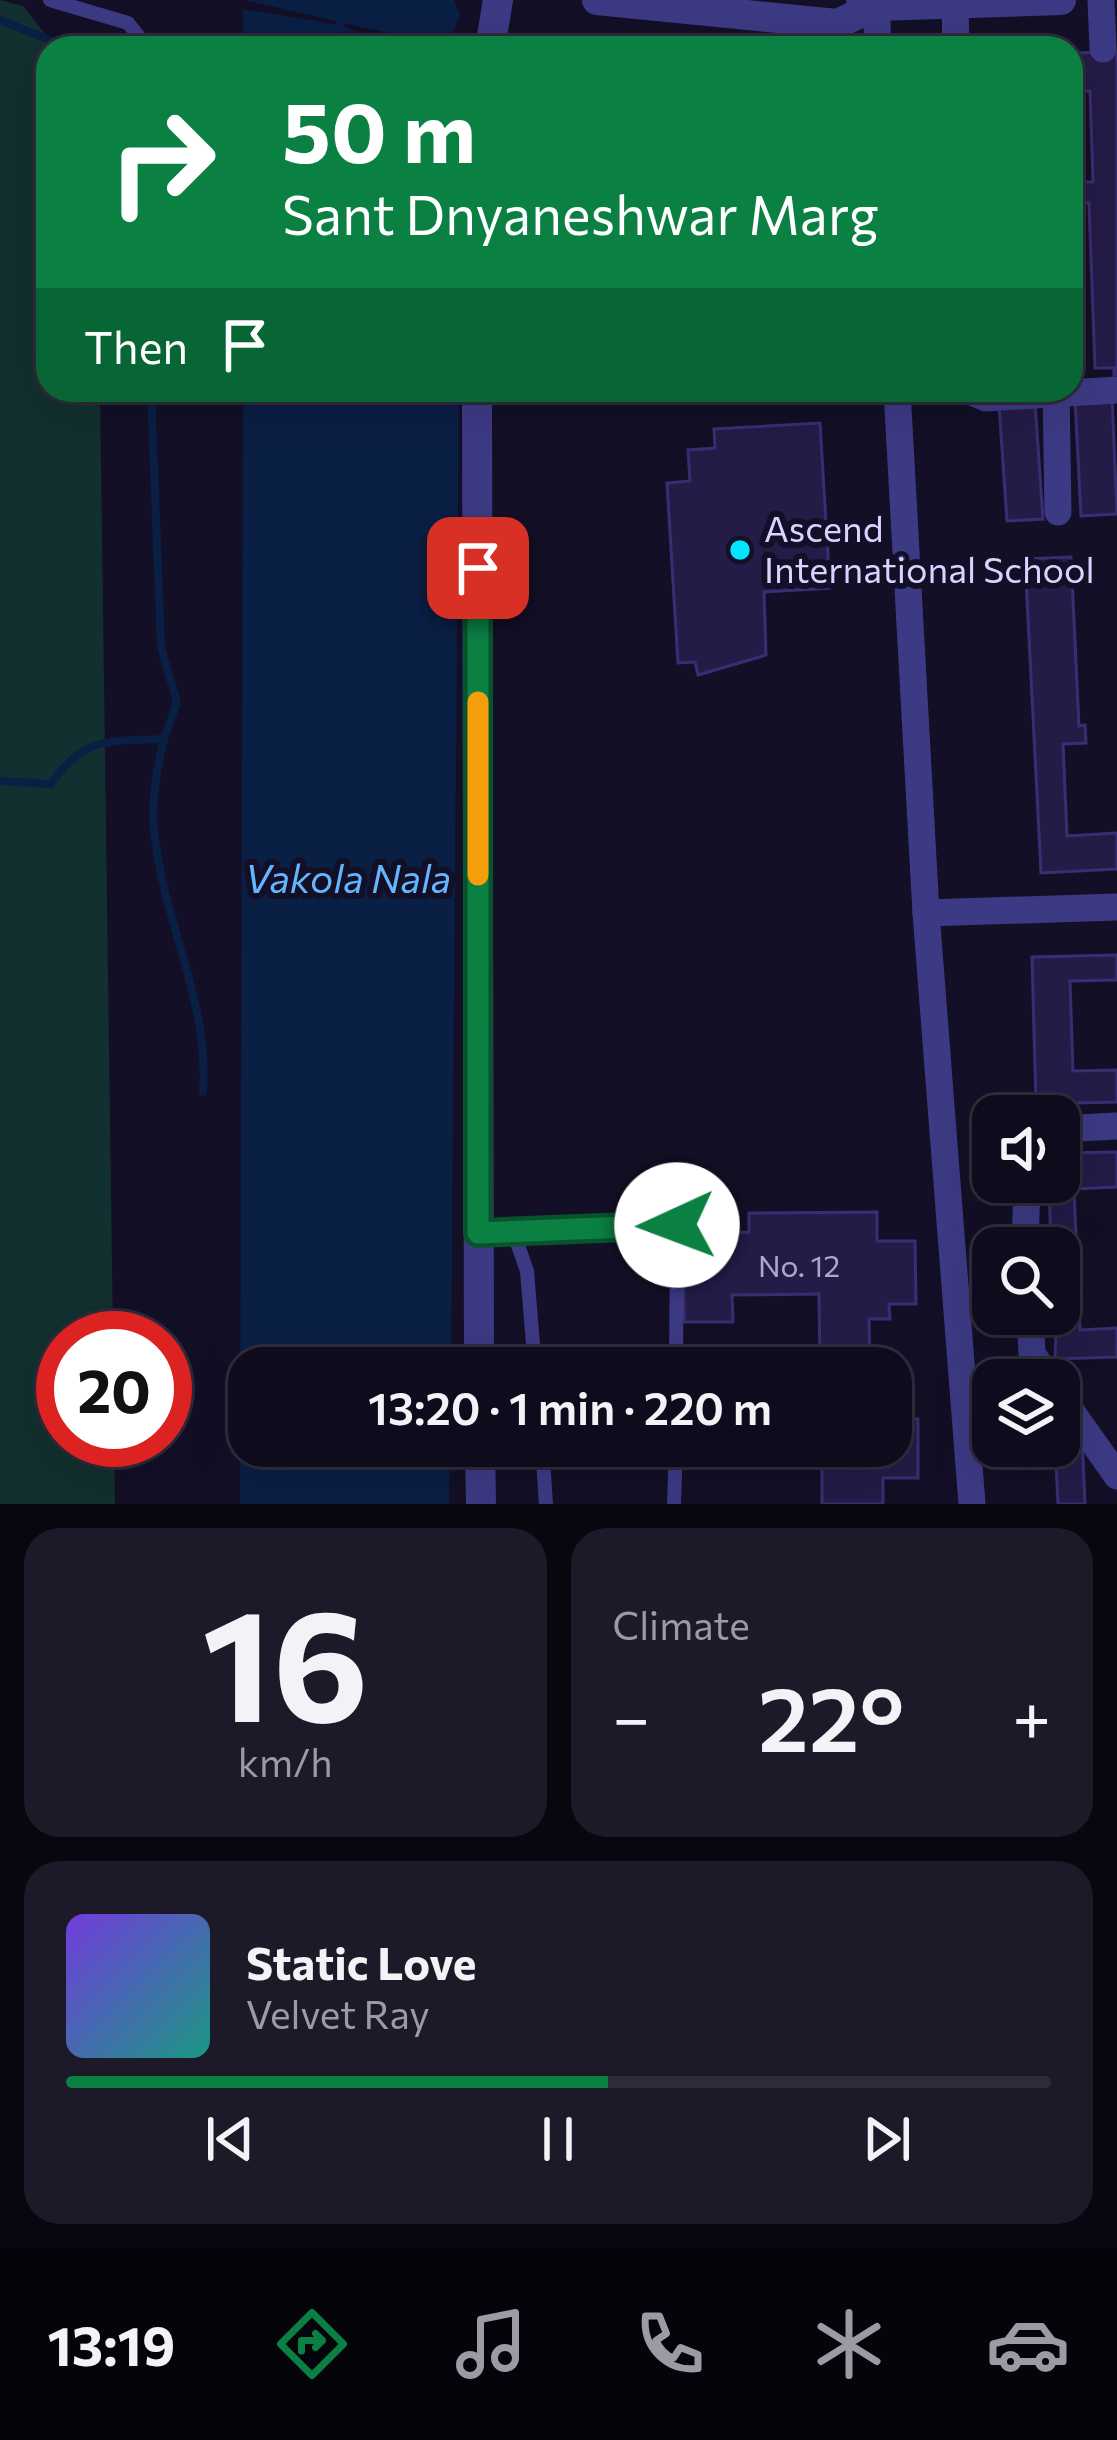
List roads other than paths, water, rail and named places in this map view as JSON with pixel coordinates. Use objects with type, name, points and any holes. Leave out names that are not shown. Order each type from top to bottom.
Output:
[{"type":"street","points":[[492,36],[498,0]]},
{"type":"street","points":[[602,0],[837,24],[871,2],[1061,0]]},
{"type":"street","points":[[1101,0],[1103,49]]},
{"type":"street","points":[[871,2],[876,36]]},
{"type":"street","points":[[955,4],[956,36]]},
{"type":"street","points":[[1083,391],[1117,390]]},
{"type":"street","points":[[477,402],[479,1347]]},
{"type":"street","points":[[898,402],[926,913],[972,1504]]},
{"type":"street","points":[[1056,402],[1058,512]]},
{"type":"street","points":[[926,913],[1117,907]]},
{"type":"street","points":[[1080,1128],[1117,1126]]},
{"type":"street","points":[[1080,1424],[1117,1476]]},
{"type":"street","points":[[481,1467],[481,1504]]},
{"type":"lane","points":[[50,0],[128,23],[138,36]]},
{"type":"lane","points":[[478,1233],[677,1225],[676,1347]]},
{"type":"lane","points":[[513,1232],[527,1270],[533,1347]]},
{"type":"lane","points":[[543,1467],[546,1504]]},
{"type":"lane","points":[[674,1504],[675,1467]]},
{"type":"water","points":[[244,0],[454,0],[460,15],[452,36],[400,36]]},
{"type":"water","points":[[243,9],[340,25],[368,36],[243,36]]},
{"type":"water","name":"Vakola Nala","points":[[243,402],[459,402],[451,1347],[240,1347]]},
{"type":"water","name":"Vakola Nala","points":[[240,1467],[450,1467],[449,1504],[240,1504]]},
{"type":"waterway","points":[[340,36],[341,0]]},
{"type":"waterway","points":[[0,20],[39,36]]},
{"type":"waterway","points":[[0,781],[51,784],[87,749],[113,741],[164,739],[177,702],[161,647],[151,402]]},
{"type":"waterway","points":[[164,739],[154,795],[154,830],[166,896],[193,993],[203,1092]]},
{"type":"place","name":"Ascend International School","points":[[740,550]]}]
